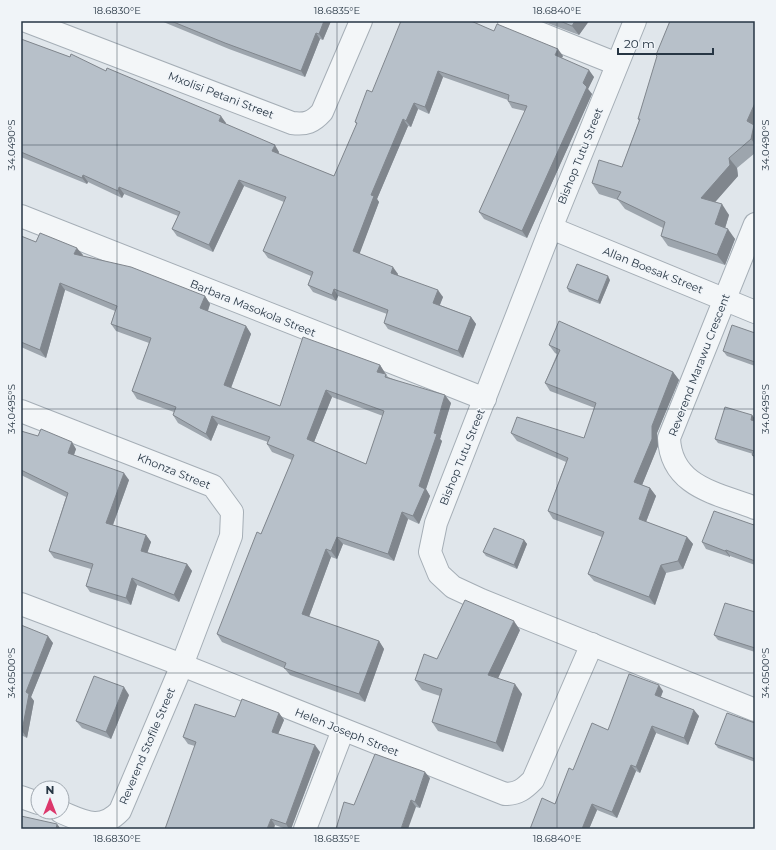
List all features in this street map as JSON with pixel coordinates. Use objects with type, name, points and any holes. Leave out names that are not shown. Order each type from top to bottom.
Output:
[{"type":"street","name":"Mxolisi Petani Street","points":[[26,21],[292,123],[303,124],[314,120],[322,112],[361,21]]},
{"type":"street","points":[[509,21],[617,64]]},
{"type":"street","name":"Bishop Tutu Street","points":[[635,21],[551,228],[436,523],[430,552],[439,574],[453,587],[481,600],[755,710]]},
{"type":"street","name":"Barbara Masokola Street","points":[[21,216],[485,400]]},
{"type":"street","name":"Reverend Marawu Crescent","points":[[755,224],[669,438],[673,461],[682,475],[697,485],[755,508]]},
{"type":"street","name":"Allan Boesak Street","points":[[551,228],[755,312]]},
{"type":"street","name":"Khonza Street","points":[[21,411],[213,486],[232,512],[231,536],[182,665]]},
{"type":"street","name":"Helen Joseph Street","points":[[21,604],[182,665],[505,794],[516,794],[526,788],[533,780],[592,644]]},
{"type":"street","name":"Reverend Stofile Street","points":[[70,815],[90,823],[98,823],[110,819],[120,811],[182,665]]},
{"type":"street","points":[[305,829],[343,730]]},
{"type":"building","points":[[171,21],[324,21],[319,34],[316,33],[301,71]]},
{"type":"building","points":[[401,21],[471,21],[494,31],[497,24],[558,49],[555,55],[589,70],[583,83],[587,87],[522,231],[479,212],[527,106],[508,101],[509,95],[438,71],[425,107],[414,103],[406,121],[403,119],[371,195],[374,196],[353,251],[393,267],[391,273],[438,290],[433,303],[471,317],[458,351],[384,323],[388,310],[334,289],[332,295],[308,285],[313,272],[263,251],[286,197],[239,180],[209,245],[172,229],[180,212],[119,187],[118,191],[83,175],[82,178],[21,152],[21,39],[70,57],[71,54],[106,71],[107,68],[221,116],[219,121],[275,145],[272,151],[334,176],[357,123],[355,122],[367,90],[372,92]]},
{"type":"building","points":[[560,21],[575,21],[572,26]]},
{"type":"building","points":[[670,21],[755,21],[755,103],[747,121],[754,125],[751,139],[729,158],[730,165],[701,198],[722,204],[715,224],[728,229],[717,255],[661,236],[665,222],[617,199],[621,192],[592,183],[599,160],[622,167],[640,119],[638,119],[657,56],[656,55]]},
{"type":"building","points":[[40,233],[77,248],[74,254],[131,267],[205,296],[200,308],[246,326],[224,385],[280,406],[303,337],[380,365],[377,372],[386,374],[385,377],[445,395],[434,433],[437,434],[419,486],[425,489],[413,516],[402,512],[388,554],[337,537],[331,551],[326,549],[302,614],[379,641],[359,694],[284,668],[286,663],[217,634],[257,532],[261,534],[294,455],[267,444],[270,437],[212,416],[206,434],[173,415],[176,407],[132,391],[151,338],[111,324],[117,306],[60,283],[40,350],[21,342],[21,236],[36,242]],"holes":[[[326,390],[384,411],[366,464],[307,439]]]},
{"type":"building","points":[[577,264],[608,276],[598,301],[567,288]]},
{"type":"building","points":[[559,321],[673,372],[652,426],[652,439],[634,482],[650,488],[639,519],[687,537],[678,561],[661,565],[649,597],[588,574],[604,532],[548,511],[568,458],[511,433],[517,417],[584,438],[596,403],[545,383],[560,350],[549,345]]},
{"type":"building","points":[[732,325],[755,333],[755,362],[723,351]]},
{"type":"building","points":[[725,407],[752,415],[751,420],[755,421],[755,456],[752,455],[754,451],[715,439]]},
{"type":"building","points":[[41,429],[72,442],[68,453],[124,473],[106,523],[146,535],[141,551],[187,564],[174,595],[132,578],[126,598],[86,586],[93,564],[49,551],[68,493],[21,470],[21,431],[38,436]]},
{"type":"building","points":[[714,511],[754,525],[755,521],[755,561],[702,542]]},
{"type":"building","points":[[494,528],[524,540],[514,565],[483,552]]},
{"type":"building","points":[[465,600],[514,621],[488,675],[515,684],[496,743],[432,722],[442,689],[415,680],[424,654],[437,659]]},
{"type":"building","points":[[725,603],[755,612],[755,648],[714,635]]},
{"type":"building","points":[[21,625],[48,636],[26,692],[29,694],[22,731],[21,730]]},
{"type":"building","points":[[629,674],[659,685],[655,695],[694,710],[684,738],[652,726],[636,767],[631,765],[612,812],[592,804],[582,829],[530,829],[542,798],[555,804],[569,768],[573,770],[592,723],[608,730]]},
{"type":"building","points":[[94,676],[124,687],[106,732],[76,721]]},
{"type":"building","points":[[242,699],[279,713],[272,732],[315,745],[286,824],[271,819],[267,829],[165,829],[196,742],[183,737],[195,704],[235,717]]},
{"type":"building","points":[[727,713],[755,723],[755,759],[715,744]]},
{"type":"building","points":[[375,754],[425,772],[415,802],[411,800],[401,829],[336,829],[344,802],[354,805]]},
{"type":"building","points":[[21,816],[30,818],[30,820],[39,820],[57,824],[56,829],[21,829]]}]
